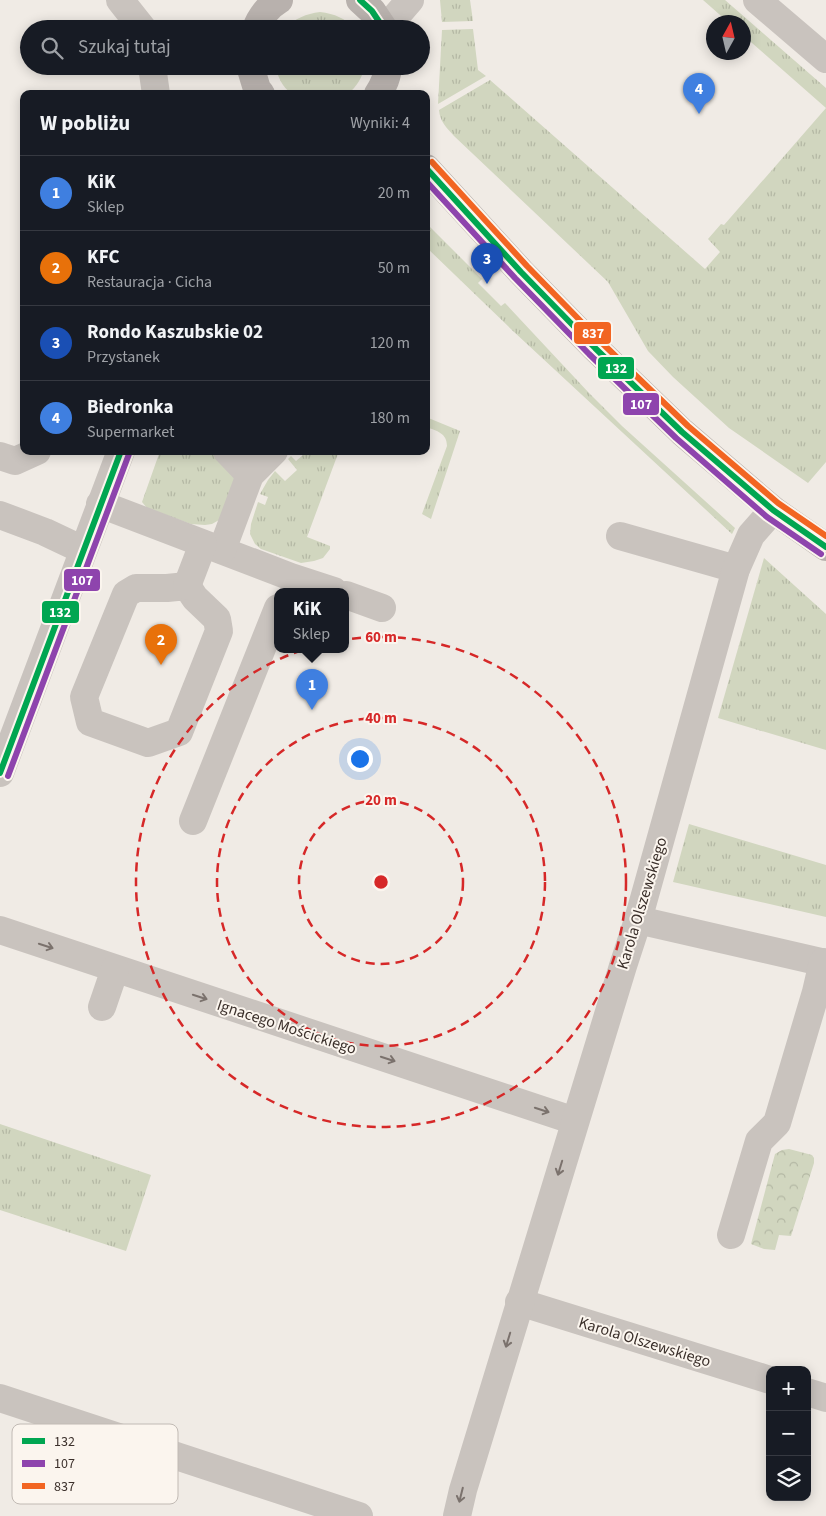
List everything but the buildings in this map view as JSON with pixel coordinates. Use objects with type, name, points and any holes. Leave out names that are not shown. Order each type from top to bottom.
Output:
[{"type":"main road","points":[[360,0],[372,11],[378,20]]},
{"type":"main road","points":[[259,20],[274,1]]},
{"type":"main road","points":[[253,75],[258,90]]},
{"type":"main road","points":[[380,90],[386,75]]},
{"type":"main road","points":[[430,172],[521,272],[595,348],[682,432],[773,510],[826,547]]},
{"type":"street","points":[[120,0],[136,20]]},
{"type":"street","points":[[392,20],[410,0]]},
{"type":"street","points":[[757,0],[826,59]]},
{"type":"street","points":[[153,75],[155,90]]},
{"type":"street","points":[[0,456],[15,461],[29,455]]},
{"type":"street","points":[[0,773],[119,455]]},
{"type":"street","points":[[231,455],[250,475]]},
{"type":"street","points":[[187,586],[213,547],[250,475],[270,455]]},
{"type":"street","points":[[100,504],[213,547],[288,584],[314,588]]},
{"type":"street","name":"Karola Olszewskiego","points":[[456,1516],[462,1490],[519,1302],[638,920],[736,569],[751,536],[773,510]]},
{"type":"street","points":[[0,516],[45,532],[83,550]]},
{"type":"street","points":[[620,536],[736,569]]},
{"type":"street","points":[[187,586],[195,598],[217,619],[219,631],[179,732],[148,743],[90,722],[84,697],[126,594],[136,588],[187,586]]},
{"type":"street","points":[[349,596],[382,608]]},
{"type":"street","points":[[193,820],[274,618]]},
{"type":"street","points":[[638,920],[824,962],[777,1123],[758,1141],[731,1235]]},
{"type":"street","name":"Ignacego Mościckiego","points":[[0,930],[575,1121]]},
{"type":"street","points":[[102,1007],[115,969]]},
{"type":"street","name":"Karola Olszewskiego","points":[[519,1302],[766,1379]]},
{"type":"street","points":[[811,1393],[826,1398]]},
{"type":"street","points":[[0,1398],[79,1424]]},
{"type":"street","points":[[178,1457],[359,1516]]},
{"type":"green space","points":[[440,0],[470,0],[473,21],[442,22]]},
{"type":"green space","points":[[703,0],[725,0],[742,15],[720,15]]},
{"type":"green space","points":[[320,12],[344,20],[296,20]]},
{"type":"green space","points":[[751,23],[826,88],[826,108],[751,42]]},
{"type":"green space","points":[[473,29],[478,70],[486,76],[438,104],[442,30]]},
{"type":"green space","points":[[278,75],[362,75],[359,82],[352,90],[288,90],[281,82]]},
{"type":"green space","points":[[490,80],[705,269],[720,252],[708,239],[721,224],[724,225],[826,108],[826,462],[808,483],[729,428],[673,377],[648,351],[608,282],[454,136],[442,121],[439,110]]},
{"type":"green space","points":[[430,227],[482,279],[478,283],[501,306],[505,303],[622,426],[735,528],[732,534],[513,331],[430,251]]},
{"type":"green space","points":[[430,419],[460,431],[431,519],[422,514],[447,446],[443,435],[430,428]]},
{"type":"green space","points":[[159,455],[222,455],[234,476],[235,489],[219,520],[212,524],[191,524],[147,508],[142,502]]},
{"type":"green space","points":[[303,455],[338,455],[307,537],[330,546],[330,549],[323,558],[301,563],[261,549],[255,544],[250,534],[258,502],[265,505],[268,497],[260,494],[268,480],[275,471],[285,481],[297,470],[288,459],[291,456],[296,461]]},
{"type":"green space","points":[[764,558],[826,614],[826,750],[718,718]]},
{"type":"green space","points":[[689,824],[826,865],[826,917],[673,882]]},
{"type":"green space","points":[[0,1124],[151,1175],[126,1251],[0,1210]]},
{"type":"green space","points":[[789,1149],[812,1155],[814,1163],[791,1236],[779,1235],[775,1250],[764,1249],[751,1244],[775,1154]]},
{"type":"transit line","name":"132","points":[[360,0],[372,11],[378,20]]},
{"type":"transit line","name":"837","points":[[432,162],[527,266],[601,342],[688,426],[778,503],[826,536]]},
{"type":"transit line","name":"132","points":[[430,172],[521,272],[595,348],[682,432],[773,510],[826,547]]},
{"type":"transit line","name":"107","points":[[430,185],[515,278],[589,354],[676,438],[767,517],[821,554]]},
{"type":"transit line","name":"132","points":[[0,773],[119,455]]},
{"type":"transit line","name":"107","points":[[8,776],[129,455]]},
{"type":"place","name":"Biedronka","points":[[699,114]]},
{"type":"place","name":"Rondo Kaszubskie 02","points":[[487,284]]},
{"type":"place","name":"KFC","points":[[161,665]]},
{"type":"place","name":"KiK","points":[[312,710]]}]
